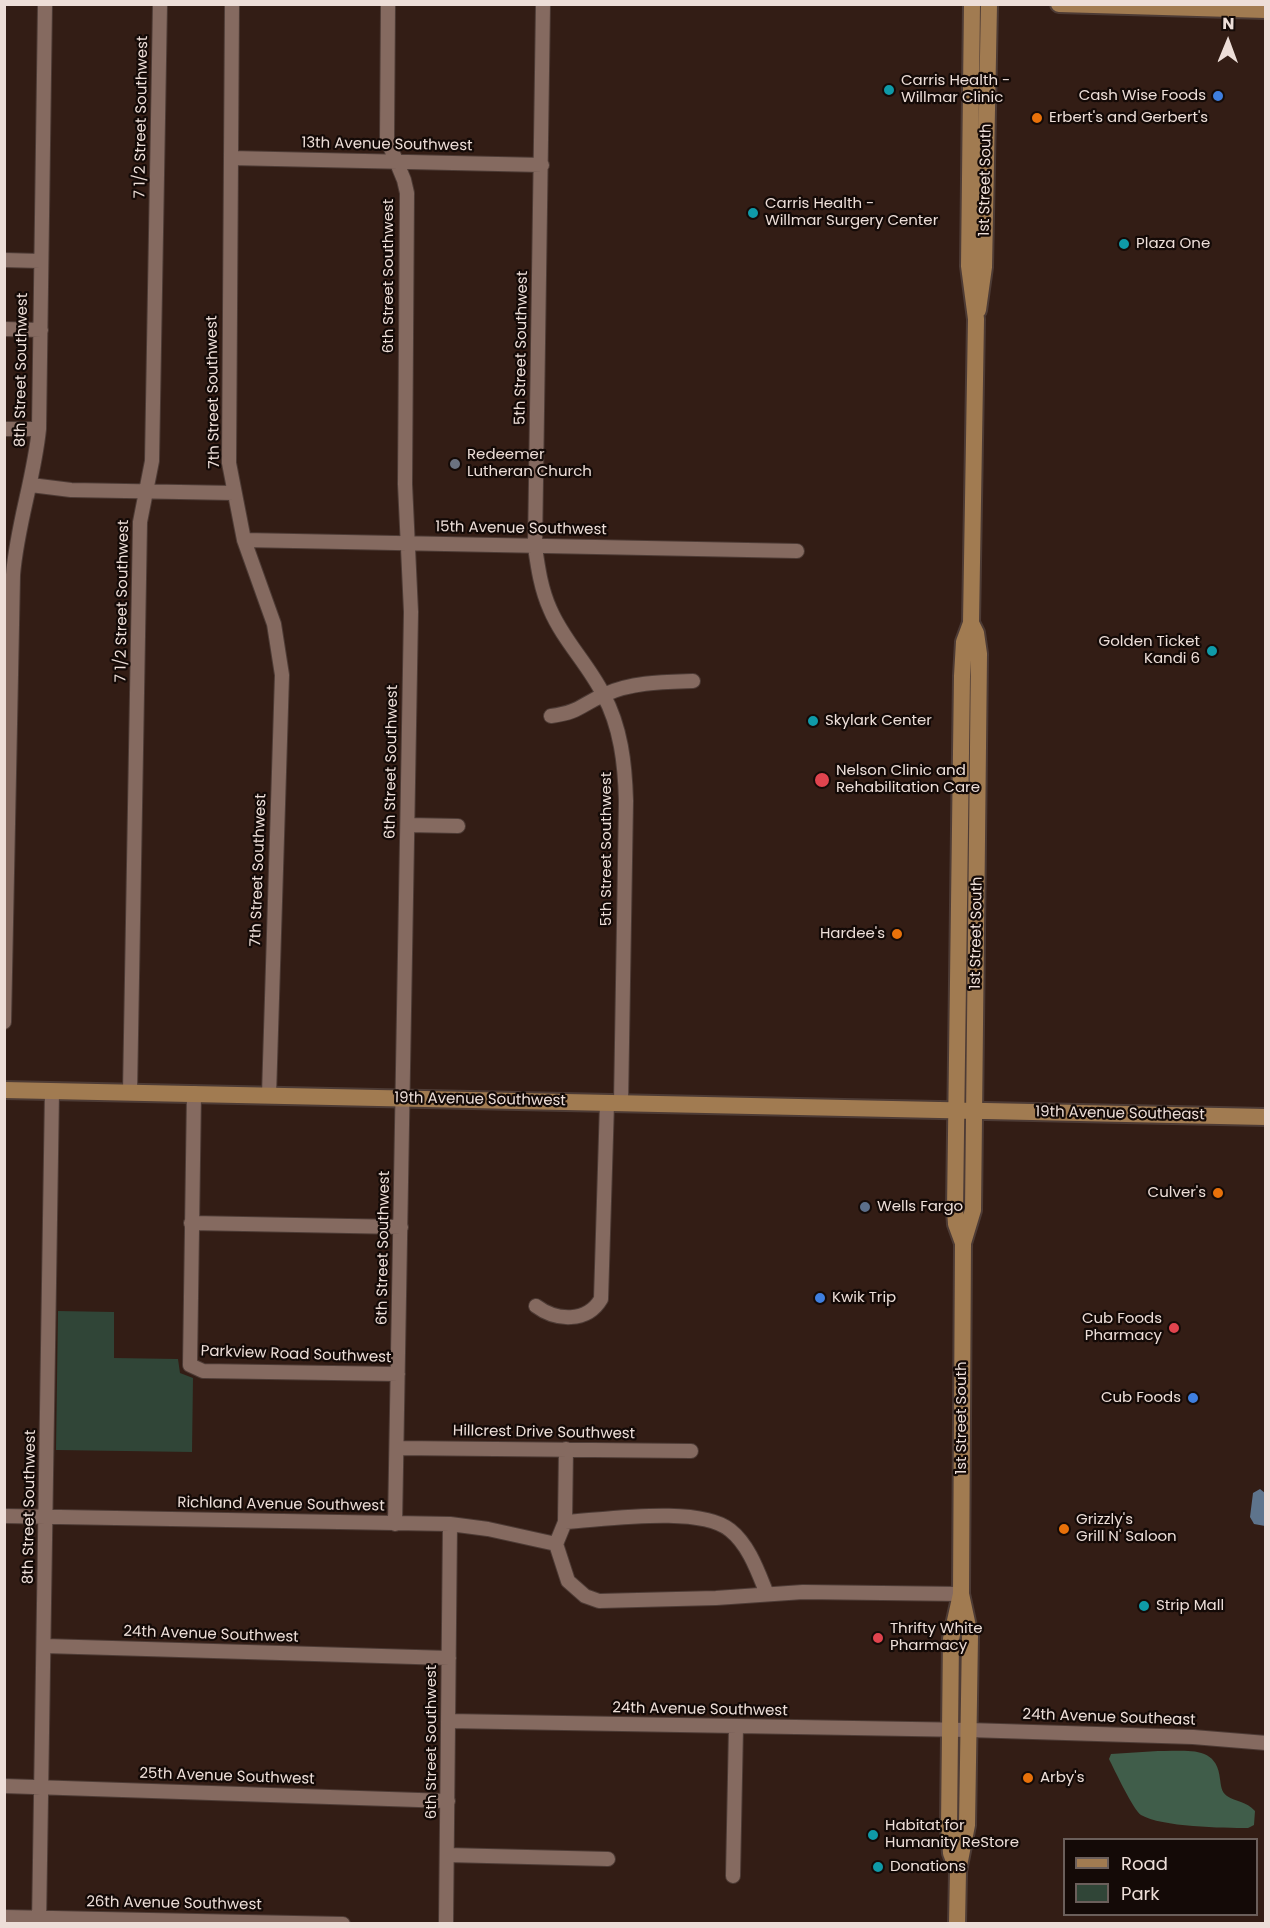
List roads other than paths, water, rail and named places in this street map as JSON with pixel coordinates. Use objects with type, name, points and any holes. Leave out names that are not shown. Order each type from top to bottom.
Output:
[{"type":"main road","name":"1st Street South","points":[[972,4],[969,266],[976,319]]},
{"type":"main road","name":"1st Street South","points":[[963,1243],[956,1224],[955,1210],[962,676],[964,642],[971,623],[976,319],[984,267],[989,4]]},
{"type":"main road","points":[[1059,4],[1266,10]]},
{"type":"main road","name":"1st Street South","points":[[958,1871],[950,1844],[951,1639],[961,1593],[963,1243],[973,1210],[975,1111],[979,654],[976,633],[971,623]]},
{"type":"main road","name":"19th Avenue Southwest","points":[[4,1090],[956,1110]]},
{"type":"main road","name":"19th Avenue Southeast","points":[[956,1110],[1266,1117]]},
{"type":"main road","name":"1st Street South","points":[[957,1923],[958,1871],[968,1825],[970,1636],[961,1593]]},
{"type":"street","name":"8th Street Southwest","points":[[4,1022],[8,639],[15,546],[31,485],[39,429],[45,4]]},
{"type":"street","name":"7 1/2 Street Southwest","points":[[129,1092],[140,522],[152,461],[160,4]]},
{"type":"street","name":"7th Street Southwest","points":[[231,4],[229,463],[244,540],[274,624],[282,675],[269,1095]]},
{"type":"street","name":"6th Street Southwest","points":[[388,4],[386,130],[388,146],[407,193],[405,484],[411,612],[395,1524]]},
{"type":"street","name":"5th Street Southwest","points":[[536,1305],[551,1316],[572,1317],[591,1311],[601,1299],[614,1103],[625,780],[618,732],[604,695],[550,610],[540,580],[535,547],[543,4]]},
{"type":"street","name":"13th Avenue Southwest","points":[[231,158],[542,165]]},
{"type":"street","points":[[4,260],[40,261]]},
{"type":"street","points":[[4,329],[41,330]]},
{"type":"street","points":[[4,429],[39,429]]},
{"type":"street","points":[[31,485],[71,490],[147,493],[234,493]]},
{"type":"street","name":"15th Avenue Southwest","points":[[244,540],[797,551]]},
{"type":"street","points":[[550,716],[578,711],[604,695],[643,684],[693,681]]},
{"type":"street","points":[[408,825],[458,826]]},
{"type":"street","name":"8th Street Southwest","points":[[39,1921],[52,1091]]},
{"type":"street","points":[[194,1093],[191,1223],[401,1227]]},
{"type":"street","name":"Parkview Road Southwest","points":[[191,1223],[188,1358],[192,1368],[203,1371],[398,1374]]},
{"type":"street","name":"Hillcrest Drive Southwest","points":[[397,1448],[691,1451]]},
{"type":"street","points":[[566,1449],[565,1522],[556,1544],[568,1581],[585,1596],[599,1601],[716,1598],[768,1593],[961,1593]]},
{"type":"street","name":"Richland Avenue Southwest","points":[[4,1516],[450,1524],[556,1544]]},
{"type":"street","points":[[565,1522],[676,1516],[716,1522],[729,1529],[742,1542],[768,1593]]},
{"type":"street","name":"6th Street Southwest","points":[[446,1923],[450,1524]]},
{"type":"street","name":"24th Avenue Southwest","points":[[45,1647],[449,1658]]},
{"type":"street","name":"24th Avenue Southwest","points":[[448,1721],[951,1730]]},
{"type":"street","points":[[733,1876],[736,1727]]},
{"type":"street","name":"24th Avenue Southeast","points":[[951,1730],[1193,1737],[1266,1743]]},
{"type":"street","name":"25th Avenue Southwest","points":[[4,1786],[448,1801]]},
{"type":"street","points":[[447,1855],[608,1859]]},
{"type":"street","name":"26th Avenue Southwest","points":[[4,1917],[39,1921],[343,1923]]},
{"type":"water","points":[[1260,1489],[1265,1493],[1265,1526],[1254,1524],[1250,1517],[1253,1493]]},
{"type":"place","name":"Carris Health - Willmar Clinic","points":[[889,90]]},
{"type":"place","name":"Cash Wise Foods","points":[[1218,96]]},
{"type":"place","name":"Erbert's and Gerbert's","points":[[1037,118]]},
{"type":"place","name":"Carris Health - Willmar Surgery Center","points":[[753,213]]},
{"type":"place","name":"Plaza One","points":[[1124,244]]},
{"type":"place","name":"Redeemer Lutheran Church","points":[[455,464]]},
{"type":"place","name":"Golden Ticket Kandi 6","points":[[1212,651]]},
{"type":"place","name":"Skylark Center","points":[[813,721]]},
{"type":"place","name":"Nelson Clinic and Rehabilitation Care","points":[[822,780]]},
{"type":"place","name":"Hardee's","points":[[897,934]]},
{"type":"place","name":"Culver's","points":[[1218,1193]]},
{"type":"place","name":"Wells Fargo","points":[[865,1207]]},
{"type":"place","name":"Kwik Trip","points":[[820,1298]]},
{"type":"place","name":"Cub Foods Pharmacy","points":[[1174,1328]]},
{"type":"place","name":"Cub Foods","points":[[1193,1398]]},
{"type":"place","name":"Grizzly's Grill N' Saloon","points":[[1064,1529]]},
{"type":"place","name":"Strip Mall","points":[[1144,1606]]},
{"type":"place","name":"Thrifty White Pharmacy","points":[[878,1638]]},
{"type":"place","name":"Arby's","points":[[1028,1778]]},
{"type":"place","name":"Habitat for Humanity ReStore","points":[[873,1835]]},
{"type":"place","name":"Donations","points":[[878,1867]]}]
